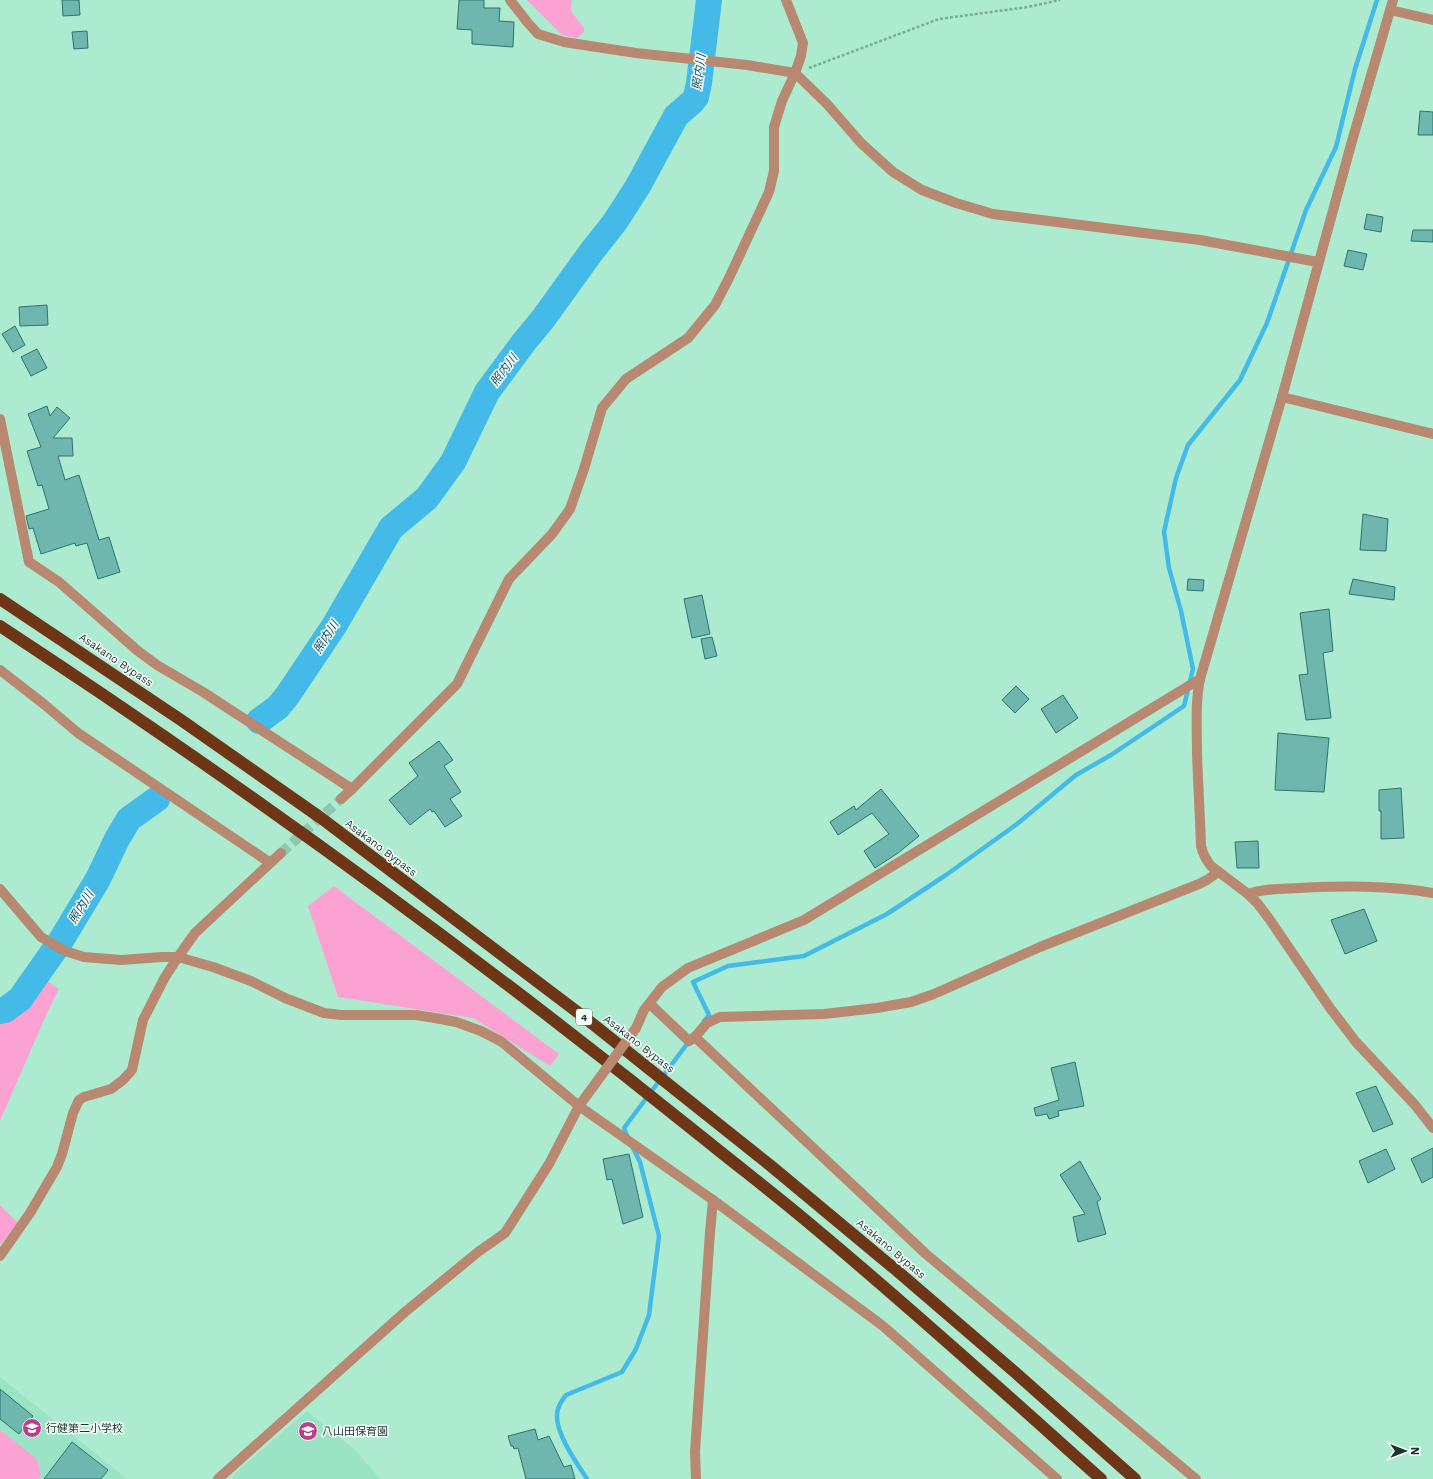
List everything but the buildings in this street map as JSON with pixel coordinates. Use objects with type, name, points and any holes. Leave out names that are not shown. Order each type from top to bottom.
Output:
[{"type":"highway","name":"Asakano Bypass","points":[[0,599],[168,711],[321,818],[578,1012],[651,1069],[856,1237],[1017,1374],[1135,1479]]},
{"type":"highway","name":"4","points":[[0,626],[173,742],[375,885],[633,1081],[816,1229],[999,1387],[1101,1479]]},
{"type":"street","points":[[510,0],[538,34],[564,42],[636,53],[746,65],[795,73],[827,104],[861,143],[893,172],[922,190],[956,203],[993,214],[1200,240],[1318,262]]},
{"type":"street","points":[[341,799],[457,684],[509,579],[552,534],[570,509],[584,469],[602,408],[626,379],[688,338],[715,305],[769,192],[774,171],[774,127],[782,100],[795,73],[801,56],[803,43],[786,0]]},
{"type":"street","points":[[1433,20],[1392,5],[1352,141],[1282,396],[1200,679],[1196,712],[1201,846],[1203,854],[1208,862],[1218,872],[1248,894],[1258,904],[1330,1008],[1356,1042],[1415,1105],[1433,1128]]},
{"type":"street","points":[[1282,396],[1433,434]]},
{"type":"street","points":[[0,419],[29,562],[59,582],[138,651],[157,665],[203,692],[352,789]]},
{"type":"street","points":[[0,670],[78,733],[269,862]]},
{"type":"street","points":[[218,1479],[405,1312],[478,1252],[505,1233],[549,1164],[579,1106],[636,1028],[644,1010],[662,987],[688,968],[804,920],[1200,679]]},
{"type":"street","points":[[0,1256],[18,1232],[54,1173],[62,1154],[73,1113],[79,1100],[84,1096],[105,1092],[111,1089],[123,1080],[132,1070],[143,1020],[165,977],[178,957],[195,933],[269,862],[281,853]]},
{"type":"street","points":[[650,1004],[689,1041],[695,1037],[707,1023],[720,1017],[824,1014],[911,1002],[934,994],[1040,947],[1199,884],[1208,880],[1218,872]]},
{"type":"street","points":[[1248,894],[1264,889],[1330,887],[1399,889],[1433,893]]},
{"type":"street","points":[[0,889],[41,937],[65,950],[84,957],[106,960],[178,957],[251,980],[285,998],[324,1013],[341,1015],[416,1015],[456,1022],[481,1031],[502,1042],[579,1106],[713,1200],[883,1326],[1057,1479]]},
{"type":"street","points":[[695,1037],[926,1254],[1196,1479]]},
{"type":"street","points":[[696,1479],[695,1452],[713,1200]]},
{"type":"path","points":[[795,73],[939,19],[1028,7],[1060,0]]},
{"type":"shaded area","points":[[527,0],[572,0],[571,11],[584,28],[584,32],[577,38],[562,35]]},
{"type":"shaded area","points":[[334,886],[559,1054],[550,1066],[473,1018],[338,997],[308,906]]},
{"type":"shaded area","points":[[37,974],[59,989],[0,1121],[0,1006]]},
{"type":"shaded area","points":[[0,1205],[18,1223],[0,1245]]},
{"type":"shaded area","name":"行健第二小学校","points":[[0,1377],[127,1479],[0,1479]]},
{"type":"shaded area","name":"八山田保育園","points":[[307,1411],[355,1450],[380,1479],[234,1479],[232,1476]]},
{"type":"shaded area","points":[[0,1430],[37,1459],[41,1475],[38,1479],[0,1479]]},
{"type":"waterway","name":"照内川","points":[[259,721],[278,707],[287,696],[334,626],[391,528],[427,498],[453,462],[487,392],[615,222],[638,186],[676,116],[696,97],[709,0]]},
{"type":"waterway","points":[[704,1021],[709,1015],[693,982],[728,966],[804,956],[887,914],[946,875],[1017,824],[1076,775],[1111,755],[1184,706],[1193,669],[1181,611],[1169,568],[1164,532],[1176,478],[1188,445],[1240,380],[1267,323],[1306,210],[1336,147],[1355,69],[1377,0]]},
{"type":"waterway","name":"照内川","points":[[0,1011],[5,1010],[20,999],[60,942],[98,879],[117,839],[129,819],[157,799]]},
{"type":"waterway","points":[[628,1138],[624,1128],[690,1040]]},
{"type":"waterway","points":[[587,1479],[563,1439],[558,1423],[557,1412],[566,1395],[622,1372],[636,1349],[649,1315],[659,1236],[640,1162],[632,1146]]},
{"type":"tunnel","points":[[281,853],[341,799]]},
{"type":"place","name":"行健第二小学校","points":[[32,1428]]},
{"type":"place","name":"八山田保育園","points":[[308,1431]]}]
